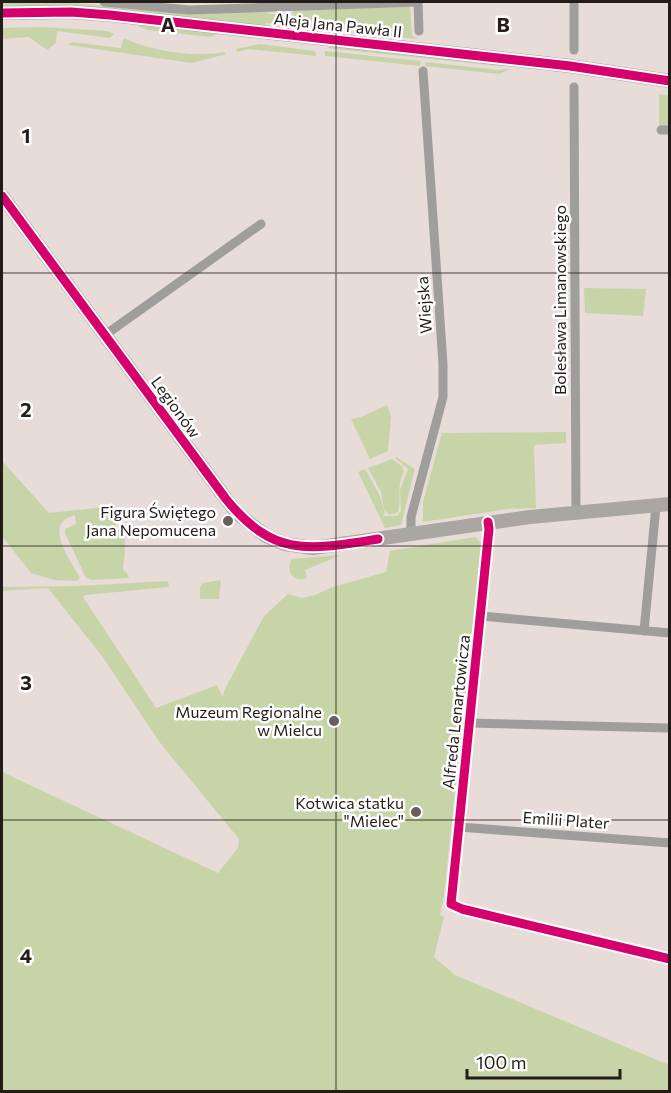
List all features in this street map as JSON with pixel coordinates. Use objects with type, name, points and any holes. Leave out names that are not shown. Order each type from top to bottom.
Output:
[{"type":"street","points":[[104,2],[189,10],[418,2],[420,31]]},
{"type":"street","points":[[574,2],[574,50]]},
{"type":"street","name":"Aleja Jana Pawła II","points":[[2,13],[60,12],[110,15],[570,66],[669,81]]},
{"type":"street","name":"Wiejska","points":[[411,534],[411,517],[443,397],[443,363],[423,71]]},
{"type":"street","name":"Bolesława Limanowskiego","points":[[574,87],[576,512]]},
{"type":"street","name":"Legionów","points":[[2,196],[226,499],[238,514],[266,536],[285,544],[313,548],[488,522],[663,505]]},
{"type":"street","points":[[105,335],[261,224]]},
{"type":"street","points":[[644,631],[663,505]]},
{"type":"street","name":"Alfreda Lenartowicza","points":[[488,522],[481,616],[451,904],[462,909],[669,959]]},
{"type":"street","points":[[481,616],[669,633]]},
{"type":"street","points":[[470,723],[668,728]]},
{"type":"street","name":"Emilii Plater","points":[[459,827],[669,843]]},
{"type":"green space","points":[[2,2],[68,2],[164,12],[266,11],[269,14],[288,14],[291,21],[298,21],[298,23],[287,25],[266,23],[265,27],[67,6],[2,7]]},
{"type":"green space","points":[[410,6],[412,36],[419,39],[382,35],[323,21],[303,22],[300,17],[294,17],[292,12],[293,10]]},
{"type":"green space","points":[[139,24],[219,34],[210,37],[148,30],[140,27]]},
{"type":"green space","points":[[41,27],[108,31],[114,34],[110,38],[57,31],[56,43],[47,50],[29,37],[2,39],[2,28]]},
{"type":"green space","points":[[124,38],[147,47],[173,52],[212,54],[224,52],[226,54],[192,63],[68,45],[72,42],[121,48]]},
{"type":"green space","points":[[259,44],[315,51],[316,56],[249,49],[237,52],[236,49]]},
{"type":"green space","points":[[334,45],[512,66],[327,48]]},
{"type":"green space","points":[[325,51],[421,61],[420,66],[325,56]]},
{"type":"green space","points":[[425,62],[499,70],[511,69],[499,74],[425,66]]},
{"type":"green space","points":[[659,94],[669,96],[669,126],[659,127]]},
{"type":"green space","points":[[584,288],[646,289],[643,316],[585,313]]},
{"type":"green space","points":[[387,405],[391,416],[388,451],[370,459],[351,419]]},
{"type":"green space","points":[[566,432],[566,443],[534,445],[536,508],[508,509],[423,522],[423,502],[442,433]]},
{"type":"green space","points":[[396,457],[415,469],[401,525],[385,528],[358,472],[365,469],[379,494],[385,513],[383,516],[397,516],[401,511],[400,490],[408,469]]},
{"type":"green space","points":[[392,459],[403,467],[404,472],[400,482],[398,512],[389,515],[384,509],[381,492],[368,468]]},
{"type":"green space","points":[[2,461],[49,513],[115,506],[116,530],[124,530],[123,570],[129,578],[92,580],[86,578],[65,533],[65,529],[76,524],[75,515],[65,519],[60,526],[59,533],[65,552],[80,578],[77,581],[54,580],[31,573],[2,536]]},
{"type":"green space","points":[[475,537],[481,543],[444,896],[440,915],[444,917],[434,957],[455,975],[669,1065],[669,1091],[2,1091],[2,772],[218,873],[238,848],[239,839],[161,744],[102,656],[48,588],[2,591],[2,587],[168,581],[169,587],[83,597],[156,708],[217,685],[223,697],[224,691],[264,616],[288,594],[302,598],[386,572],[390,551]]},
{"type":"green space","points":[[341,555],[305,570],[307,578],[298,579],[290,572],[292,559]]},
{"type":"green space","points":[[221,580],[219,599],[200,599],[200,587],[203,583]]},
{"type":"cycle path","points":[[2,13],[71,12],[110,15],[570,66],[670,81]]},
{"type":"cycle path","points":[[2,196],[226,499],[243,518],[260,532],[294,545],[332,546],[378,539]]},
{"type":"cycle path","points":[[488,522],[451,904],[462,909],[670,959]]},
{"type":"place","name":"Figura Świętego Jana Nepomucena","points":[[228,521]]},
{"type":"place","name":"Muzeum Regionalne w Mielcu","points":[[334,721]]},
{"type":"place","name":"Kotwica statku \"Mielec\"","points":[[416,812]]}]
